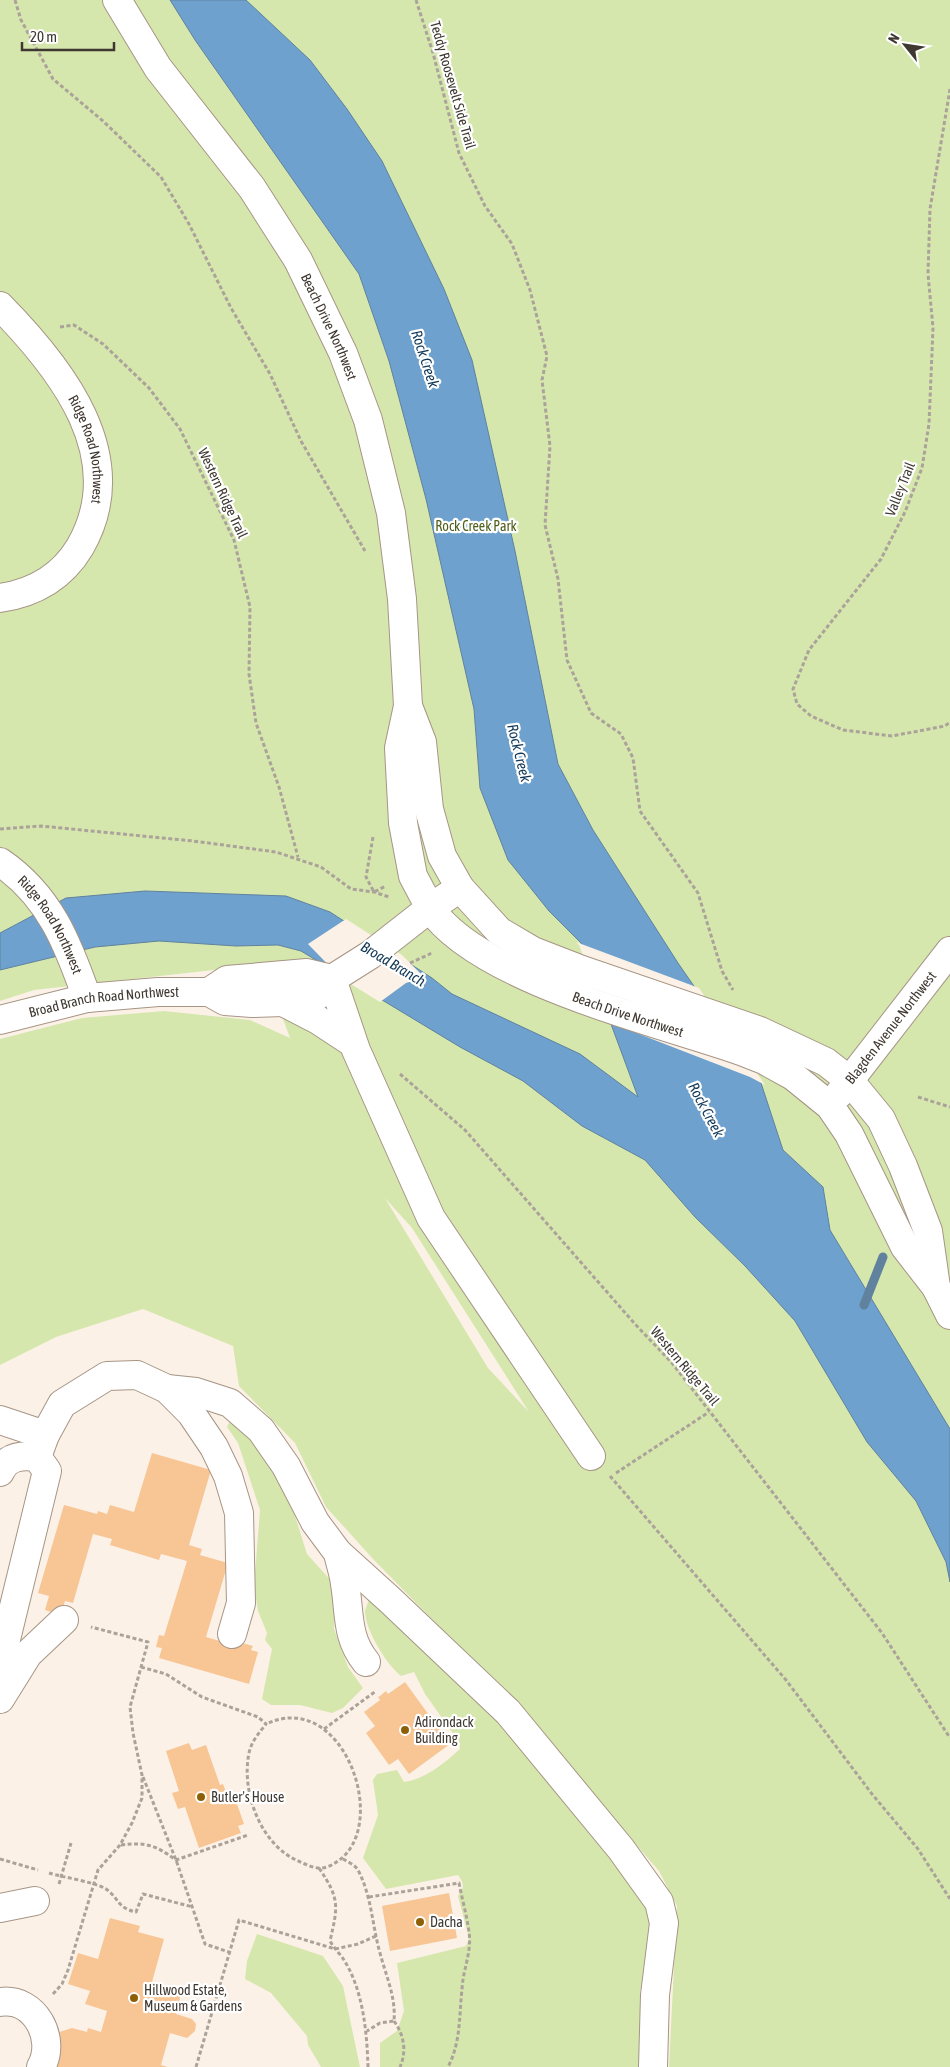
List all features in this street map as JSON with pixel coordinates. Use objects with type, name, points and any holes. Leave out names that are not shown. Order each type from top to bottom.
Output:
[{"type":"main road","name":"Beach Drive Northwest","points":[[117,0],[158,68],[215,140],[276,223],[309,279],[344,354],[368,420],[391,513],[402,598],[408,706],[399,748],[404,823],[413,876],[430,908],[437,919],[455,935],[521,974],[597,1004],[692,1034],[764,1060],[793,1076],[830,1106],[849,1134],[905,1247],[936,1287],[950,1316]]},
{"type":"main road","name":"Ridge Road Northwest","points":[[0,306],[26,332],[53,365],[83,416],[96,463],[98,497],[91,529],[68,564],[49,581],[37,588],[0,598]]},
{"type":"main road","name":"Beach Drive Northwest","points":[[408,706],[422,742],[429,809],[440,848],[460,888],[499,931],[516,942],[582,970],[760,1031],[826,1062],[849,1080],[881,1120],[903,1166],[928,1230],[936,1287]]},
{"type":"main road","name":"Ridge Road Northwest","points":[[0,862],[45,905],[61,930],[87,998]]},
{"type":"main road","name":"Broad Branch Road Northwest","points":[[0,1020],[87,998],[158,992],[209,992],[224,1000],[252,1003],[284,1002],[317,996],[335,977],[460,888]]},
{"type":"main road","name":"Blagden Avenue Northwest","points":[[830,1106],[950,951]]},
{"type":"main road","name":"Broad Branch Road Northwest","points":[[209,992],[227,980],[306,973],[335,977]]},
{"type":"main road","points":[[335,977],[353,1043],[431,1218],[591,1456]]},
{"type":"main road","points":[[284,1002],[318,1020],[353,1043]]},
{"type":"main road","points":[[0,1472],[4,1464],[41,1446],[62,1404],[107,1376],[137,1375],[167,1388],[196,1392],[230,1403],[261,1430],[286,1466],[316,1522],[338,1553],[508,1712],[621,1848],[659,1902],[664,1923],[655,1995],[654,2067]]},
{"type":"main road","points":[[167,1388],[191,1413],[214,1447],[228,1476],[239,1513],[241,1603],[232,1634]]},
{"type":"main road","points":[[0,1420],[41,1446],[47,1471],[0,1664]]},
{"type":"main road","points":[[338,1553],[345,1583],[348,1620],[356,1650],[366,1662]]},
{"type":"main road","points":[[0,1699],[28,1654],[64,1620]]},
{"type":"main road","points":[[0,1908],[35,1901]]},
{"type":"main road","points":[[0,2002],[18,2004],[30,2011],[40,2021],[46,2035],[47,2050],[41,2067]]},
{"type":"path","points":[[15,0],[21,20],[53,79],[103,121],[161,177],[189,224],[231,308],[270,374],[300,441],[367,555]]},
{"type":"path","name":"Teddy Roosevelt Side Trail","points":[[416,0],[434,53],[459,153],[485,206],[512,244],[530,290],[547,356],[542,380],[550,446],[545,525],[558,579],[567,660],[591,713],[621,734],[633,758],[640,811],[698,893],[722,970],[736,995]]},
{"type":"path","name":"Valley Trail","points":[[950,89],[930,209],[928,274],[933,328],[929,424],[922,468],[905,512],[881,559],[809,650],[793,690],[797,704],[811,716],[843,730],[892,736],[945,726],[950,722]]},
{"type":"path","name":"Western Ridge Trail","points":[[26,332],[74,325],[103,344],[149,388],[180,429],[234,540],[250,607],[249,674],[256,723],[279,787],[298,858]]},
{"type":"path","points":[[0,829],[41,826],[193,841],[276,852],[321,867],[351,889],[374,892],[394,899]]},
{"type":"path","points":[[410,963],[430,954]]},
{"type":"path","name":"Western Ridge Trail","points":[[397,1071],[465,1130],[672,1364],[882,1632],[950,1738]]},
{"type":"path","points":[[918,1097],[950,1107]]},
{"type":"path","points":[[610,1477],[709,1412]]},
{"type":"path","points":[[591,1456],[786,1680],[872,1794],[918,1850],[950,1899]]},
{"type":"path","points":[[64,1620],[148,1642],[130,1707],[142,1774],[176,1860],[205,1944],[229,1952]]},
{"type":"path","points":[[141,1667],[166,1674],[202,1696],[258,1717],[266,1724]]},
{"type":"path","points":[[324,1730],[380,1688]]},
{"type":"path","points":[[319,1868],[332,1865],[343,1859],[358,1831],[361,1811],[353,1767],[345,1754],[324,1730],[315,1723],[299,1718],[281,1716],[266,1724],[249,1751],[247,1770],[249,1792],[256,1815],[273,1842],[289,1856],[319,1868],[329,1883],[337,1901],[330,1941],[348,1970],[358,1996],[367,2030],[368,2067]]},
{"type":"path","points":[[40,2021],[49,2000],[62,1984],[68,1970],[98,1870],[120,1845],[132,1823],[142,1798],[142,1774]]},
{"type":"path","points":[[176,1860],[248,1835]]},
{"type":"path","points":[[120,1845],[138,1843],[156,1846],[176,1860]]},
{"type":"path","points":[[35,1901],[51,1894],[57,1888],[71,1844]]},
{"type":"path","points":[[0,1859],[106,1889],[127,1910],[136,1912],[143,1894],[193,1907]]},
{"type":"path","points":[[343,1859],[356,1868],[369,1897],[376,1936],[389,1979],[394,2008],[394,2021],[402,2032],[404,2043],[400,2067]]},
{"type":"path","points":[[369,1897],[459,1883],[469,1933],[468,1960],[462,1986],[458,2038],[455,2054],[448,2067]]},
{"type":"path","points":[[196,2067],[239,1920],[335,1949],[358,1944],[376,1936]]},
{"type":"path","points":[[367,2030],[380,2023],[394,2021]]},
{"type":"green space","name":"Rock Creek Park","points":[[0,0],[950,0],[950,2067],[669,2067],[677,1906],[659,1871],[511,1700],[374,1560],[326,1507],[295,1443],[239,1386],[233,1346],[143,1309],[56,1337],[0,1365],[0,1039],[82,1018],[164,1011],[250,1020],[290,1038],[283,1019],[241,967],[34,990],[0,1001]],"holes":[[[385,1198],[412,1228],[529,1412],[488,1368]]]},
{"type":"green space","points":[[230,1421],[249,1436],[285,1484],[307,1554],[336,1586],[334,1629],[348,1667],[363,1688],[343,1708],[332,1713],[300,1705],[271,1705],[262,1699],[272,1649],[265,1640],[267,1633],[258,1611],[254,1586],[260,1510],[238,1443],[227,1427]]},
{"type":"green space","points":[[369,1599],[433,1655],[509,1733],[655,1913],[658,1935],[640,1991],[645,2026],[645,2067],[380,2067],[380,2043],[397,2031],[404,2011],[397,1963],[466,1946],[469,1938],[458,1896],[463,1886],[458,1875],[386,1889],[363,1858],[378,1815],[373,1780],[377,1774],[397,1770],[404,1782],[420,1778],[448,1760],[460,1749],[459,1742],[425,1694],[414,1672],[401,1676],[389,1664],[378,1646],[366,1619],[365,1611]]},
{"type":"green space","points":[[257,1934],[323,1956],[343,1986],[360,2067],[321,2067],[308,2045],[307,2036],[271,1993],[245,1979],[247,1961]]},
{"type":"water","points":[[170,0],[246,0],[310,60],[347,109],[382,161],[444,289],[472,360],[515,551],[558,764],[593,830],[678,963],[761,1083],[783,1150],[823,1187],[830,1230],[950,1429],[950,1582],[946,1562],[916,1501],[867,1442],[795,1321],[745,1266],[695,1217],[645,1160],[582,1126],[523,1081],[460,1047],[301,951],[278,945],[236,946],[159,941],[95,947],[0,970],[0,933],[66,898],[145,891],[286,896],[330,912],[432,978],[452,994],[580,1054],[638,1097],[581,943],[549,911],[508,860],[480,788],[474,709],[426,499],[389,361],[359,274],[195,40]]},
{"type":"pier","points":[[346,919],[402,955],[424,977],[406,983],[380,1002],[341,978],[308,944]]},
{"type":"pier","points":[[576,942],[699,988],[765,1085],[750,1077],[608,1022],[579,945]]},
{"type":"building","points":[[152,1453],[211,1470],[189,1545],[202,1549],[200,1555],[228,1563],[206,1637],[237,1646],[239,1642],[253,1646],[251,1650],[258,1652],[249,1684],[159,1658],[162,1648],[156,1647],[159,1635],[164,1636],[187,1561],[161,1554],[159,1560],[110,1545],[112,1539],[93,1534],[73,1603],[65,1601],[61,1615],[45,1610],[49,1596],[38,1593],[64,1505],[97,1514],[98,1511],[107,1514],[110,1505],[134,1512]]},
{"type":"building","name":"Adirondack Building","points":[[405,1682],[450,1744],[409,1774],[398,1759],[389,1765],[366,1733],[375,1726],[364,1712],[380,1700],[378,1697],[386,1691],[388,1694]]},
{"type":"building","name":"Butler's House","points":[[189,1743],[192,1750],[206,1745],[220,1785],[223,1784],[230,1803],[236,1801],[244,1824],[238,1826],[241,1833],[199,1848],[185,1807],[178,1809],[172,1793],[179,1791],[166,1751]]},
{"type":"building","name":"Dacha","points":[[449,1893],[457,1938],[390,1951],[382,1906]]},
{"type":"building","name":"Hillwood Estate, Museum & Gardens","points":[[110,1918],[140,1926],[138,1932],[164,1939],[152,1982],[182,1990],[176,2014],[192,2019],[196,2024],[195,2031],[187,2038],[170,2033],[161,2065],[168,2067],[45,2067],[50,2035],[72,2028],[87,2032],[88,2028],[101,2032],[107,2011],[85,2004],[90,1991],[68,1984],[78,1953],[98,1959]]},
{"type":"waterway","points":[[864,1305],[883,1257]]},
{"type":"place","name":"Adirondack Building","points":[[405,1730]]},
{"type":"place","name":"Butler's House","points":[[201,1797]]},
{"type":"place","name":"Dacha","points":[[420,1922]]},
{"type":"place","name":"Hillwood Estate, Museum & Gardens","points":[[134,1998]]},
{"type":"water label","name":"Rock Creek","points":[[425,359]]},
{"type":"water label","name":"Rock Creek","points":[[519,753]]},
{"type":"water label","name":"Broad Branch","points":[[393,964]]},
{"type":"water label","name":"Rock Creek","points":[[706,1110]]}]
